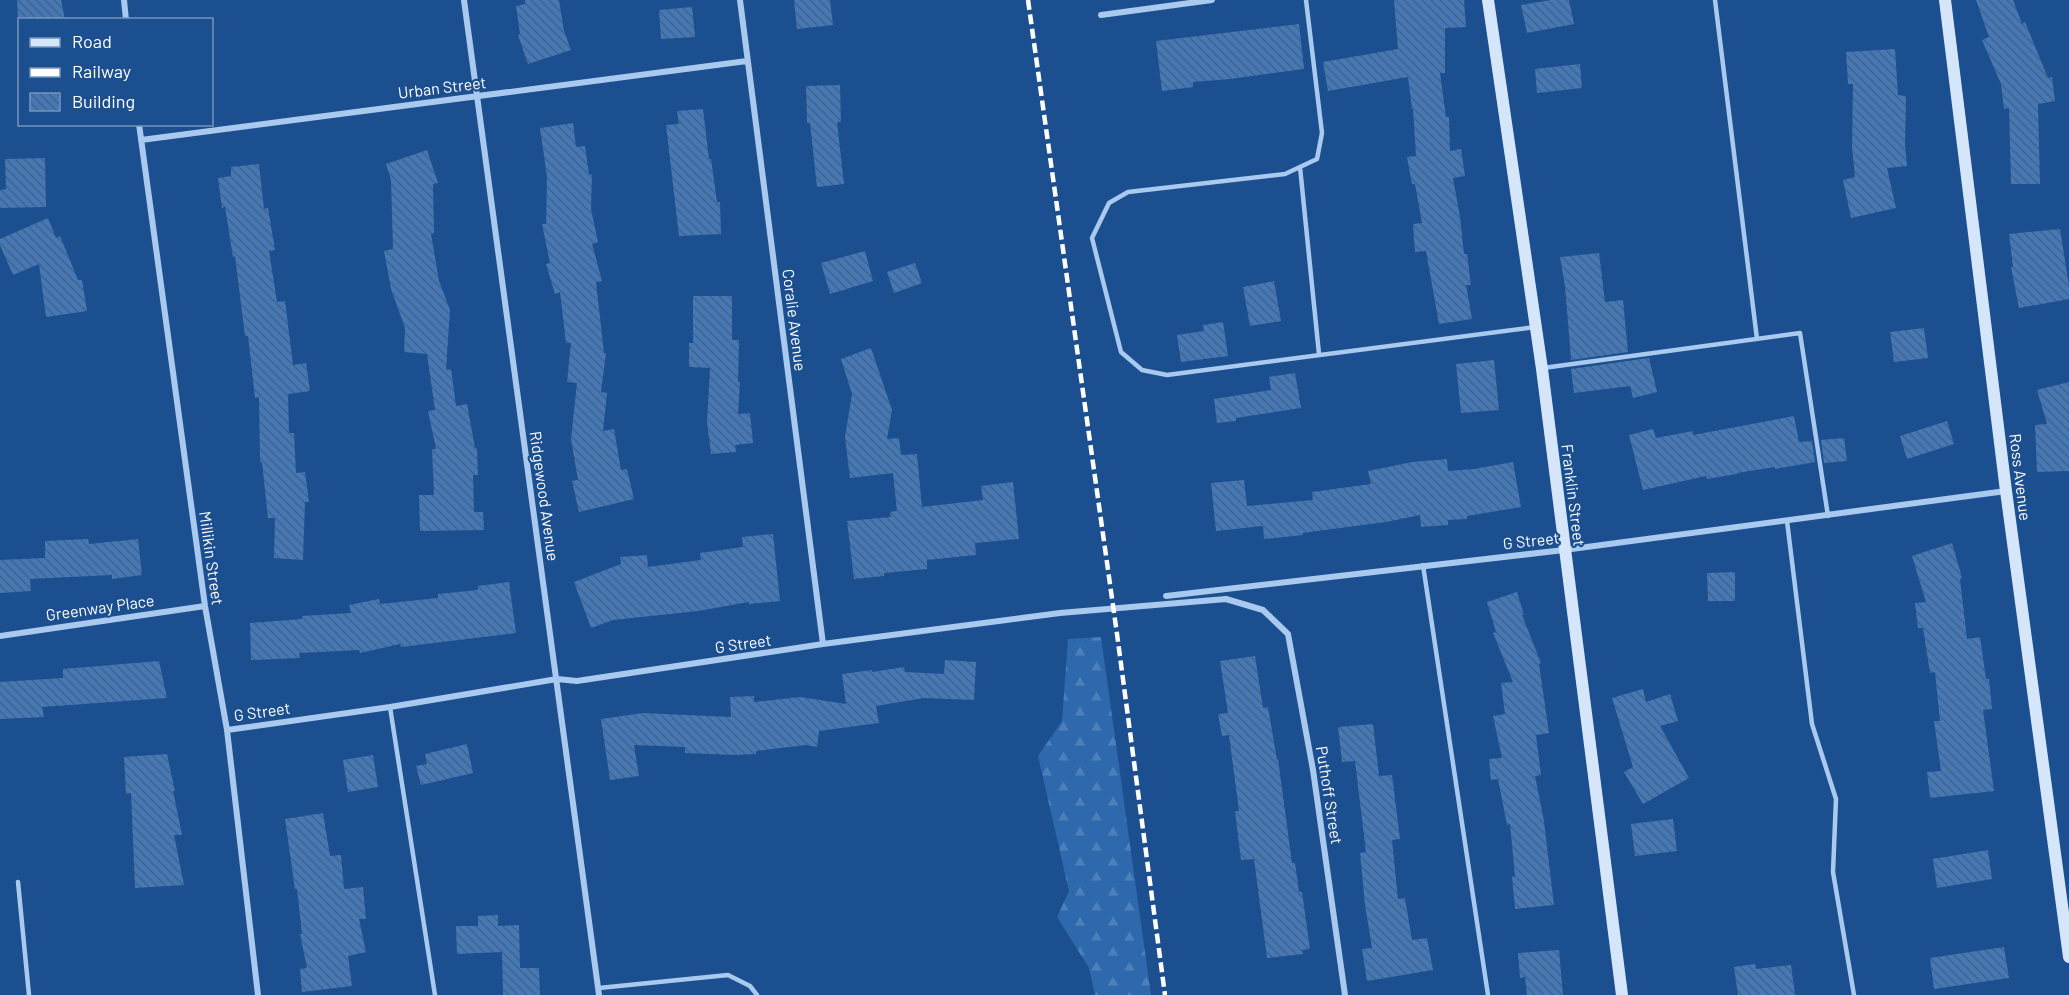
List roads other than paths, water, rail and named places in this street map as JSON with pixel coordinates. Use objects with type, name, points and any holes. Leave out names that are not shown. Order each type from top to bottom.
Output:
[{"type":"street","points":[[124,0],[126,18]]},
{"type":"street","name":"Ridgewood Avenue","points":[[464,0],[599,992]]},
{"type":"street","name":"Coralie Avenue","points":[[740,0],[823,644]]},
{"type":"street","points":[[1101,15],[1212,0]]},
{"type":"street","name":"Franklin Street","points":[[1488,0],[1542,369],[1622,995]]},
{"type":"street","name":"Ross Avenue","points":[[1945,0],[2006,491],[2069,957]]},
{"type":"street","name":"Urban Street","points":[[141,140],[747,61]]},
{"type":"street","name":"Millikin Street","points":[[139,126],[205,606],[227,730],[258,995]]},
{"type":"street","name":"G Street","points":[[1166,596],[1564,550],[2006,491]]},
{"type":"street","name":"G Street","points":[[227,730],[557,680],[576,681],[823,644],[1060,613],[1226,599],[1263,610]]},
{"type":"street","name":"Greenway Place","points":[[0,636],[205,606]]},
{"type":"street","name":"Puthoff Street","points":[[1263,610],[1288,634],[1313,770],[1346,995]]},
{"type":"lane","points":[[1306,0],[1322,134],[1317,159],[1285,174],[1128,192],[1109,203],[1092,238],[1121,352],[1142,370],[1167,375],[1535,327]]},
{"type":"lane","points":[[1715,0],[1757,339]]},
{"type":"lane","points":[[1300,167],[1320,354]]},
{"type":"lane","points":[[1542,369],[1800,333],[1828,516]]},
{"type":"lane","points":[[1787,521],[1812,724],[1836,800],[1833,872],[1854,995]]},
{"type":"lane","points":[[1424,565],[1488,995]]},
{"type":"lane","points":[[390,707],[435,995]]},
{"type":"lane","points":[[18,882],[29,995]]},
{"type":"lane","points":[[599,992],[728,975],[750,986],[757,995]]},
{"type":"railway","points":[[1028,0],[1165,995]]}]
